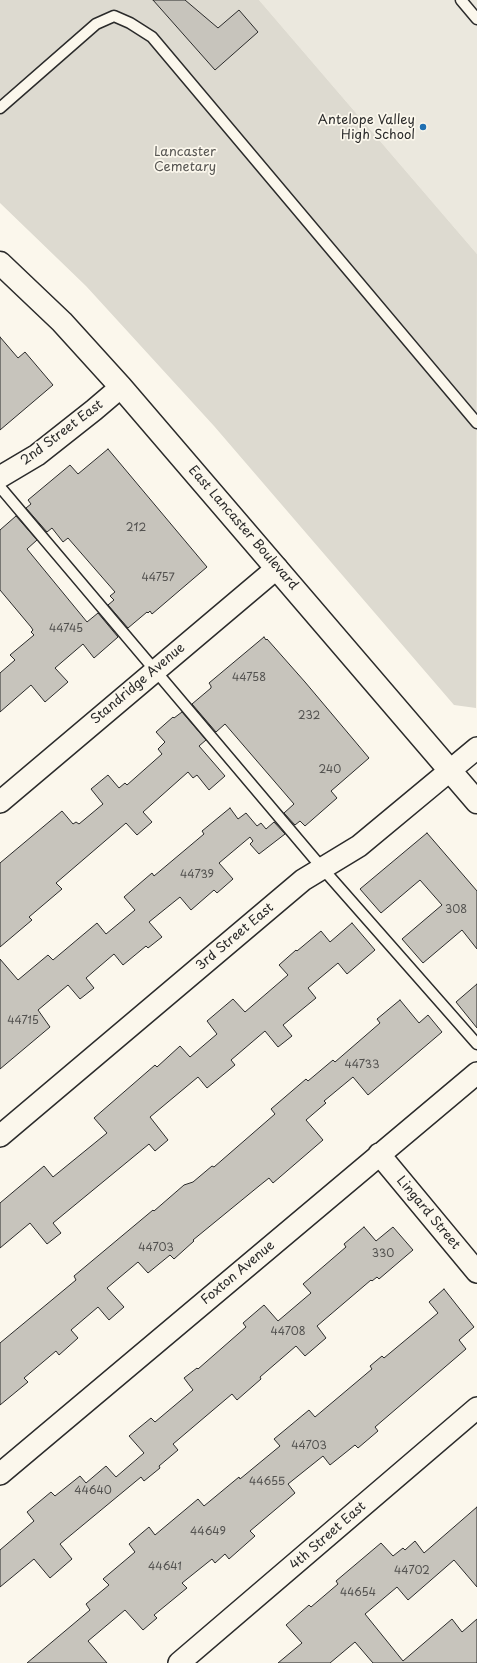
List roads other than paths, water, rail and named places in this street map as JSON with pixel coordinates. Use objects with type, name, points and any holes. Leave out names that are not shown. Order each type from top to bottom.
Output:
[{"type":"main road","name":"East Lancaster Boulevard","points":[[0,263],[62,322],[121,387],[477,802]]},
{"type":"street","name":"2nd Street East","points":[[0,477],[37,455],[121,387]]},
{"type":"street","name":"Standridge Avenue","points":[[0,802],[277,568]]},
{"type":"street","name":"3rd Street East","points":[[0,1136],[303,880],[324,869],[359,846],[477,748]]},
{"type":"street","name":"Foxton Avenue","points":[[0,1474],[379,1154],[477,1074]]},
{"type":"street","name":"Lingard Street","points":[[379,1154],[477,1272]]},
{"type":"street","name":"4th Street East","points":[[179,1663],[477,1408]]},
{"type":"lane","points":[[461,0],[477,19]]},
{"type":"lane","points":[[0,108],[96,24],[114,16],[130,23],[152,37],[477,423]]},
{"type":"lane","points":[[0,487],[324,869],[477,1044]]},
{"type":"place","name":"Antelope Valley High School","points":[[423,127]]},
{"type":"park label","name":"Lancaster Cemetary","points":[[185,160]]}]
